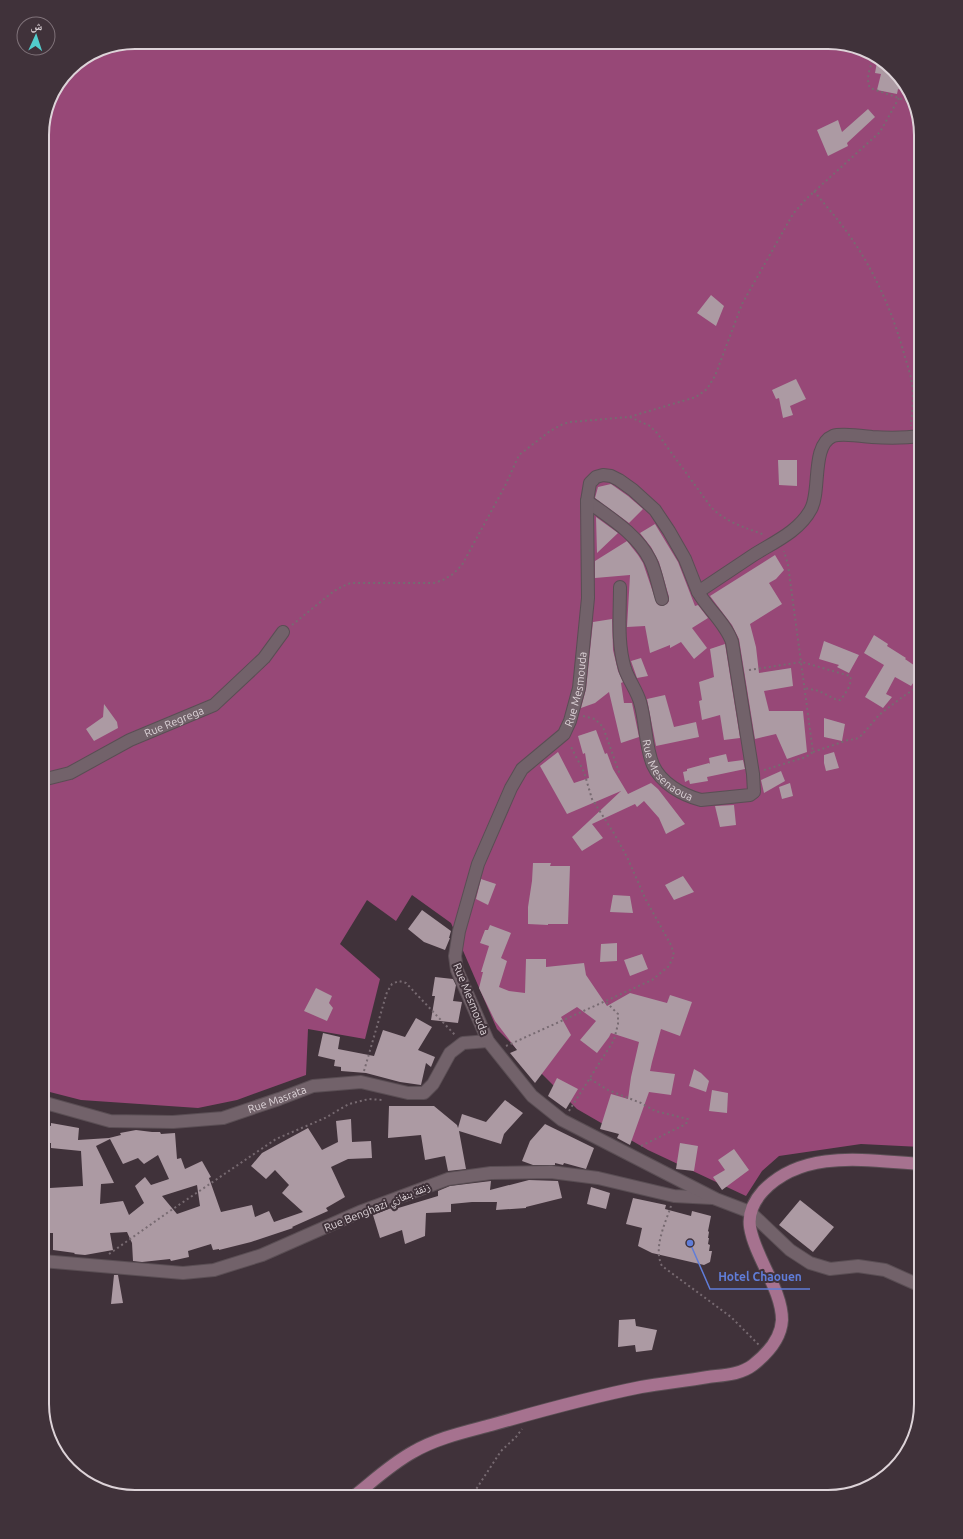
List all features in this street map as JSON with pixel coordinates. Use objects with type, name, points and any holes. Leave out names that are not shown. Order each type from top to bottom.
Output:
[{"type":"main road","points":[[362,1490],[413,1452],[437,1440],[527,1415],[641,1387],[734,1374],[751,1367],[772,1347],[780,1332],[782,1319],[777,1296],[756,1247],[750,1226],[750,1212],[758,1197],[770,1184],[802,1166],[820,1161],[842,1160],[914,1164]]},
{"type":"street","points":[[698,592],[779,541],[802,521],[811,510],[815,497],[820,452],[824,442],[833,436],[842,435],[914,437]]},
{"type":"street","name":"Rue Mesmouda","points":[[698,592],[685,559],[669,531],[654,510],[633,490],[619,480],[611,476],[603,475],[596,477],[590,483],[587,501],[588,598],[579,688],[572,712],[564,734],[522,769],[511,788],[478,864],[459,931],[455,956],[457,970],[491,1046],[532,1096],[562,1120],[716,1198],[750,1212]]},
{"type":"street","points":[[587,501],[619,524],[639,543],[650,561],[662,599]]},
{"type":"street","name":"Rue Mesenaoua","points":[[620,587],[621,648],[623,659],[630,681],[639,700],[653,766],[667,784],[684,794],[701,800],[750,795],[754,792],[755,788],[729,634],[698,592]]},
{"type":"street","name":"Rue Regrega","points":[[49,778],[70,773],[130,740],[214,705],[264,658],[283,632]]},
{"type":"street","points":[[463,1043],[491,1046]]},
{"type":"street","name":"Rue Masrata","points":[[49,1104],[110,1121],[173,1122],[223,1118],[313,1086],[361,1082],[408,1093],[424,1093],[433,1084],[450,1053],[463,1043]]},
{"type":"street","name":"Rue Benghazi زنقة بنغازي","points":[[49,1262],[183,1273],[214,1270],[262,1255],[362,1211],[448,1179],[491,1173],[551,1172],[598,1178],[674,1196],[716,1198]]},
{"type":"street","points":[[750,1212],[790,1250],[810,1263],[830,1269],[858,1266],[885,1270],[914,1283]]},
{"type":"path","points":[[872,62],[868,77],[868,85],[870,88],[906,101]]},
{"type":"path","points":[[283,632],[334,591],[351,583],[434,583],[453,574],[462,565],[470,552],[505,486],[516,460],[524,450],[550,431],[563,424],[629,417],[696,397],[707,389],[715,376],[734,324],[747,294],[793,214],[814,191],[880,132],[899,98]]},
{"type":"path","points":[[814,191],[847,231],[868,264],[888,304],[911,377],[914,428]]},
{"type":"path","points":[[629,417],[650,426],[657,433],[718,515],[779,541],[788,565],[813,752]]},
{"type":"path","points":[[736,672],[802,662],[850,676],[852,679],[840,700],[819,691],[805,688]]},
{"type":"path","points":[[753,774],[806,757],[813,752],[848,740],[856,739],[862,735],[879,715],[914,689]]},
{"type":"path","points":[[572,712],[595,719],[603,727],[620,775]]},
{"type":"path","points":[[491,1046],[605,1001],[652,980],[669,966],[674,955],[671,945],[646,900],[627,856],[592,799],[584,772],[564,734]]},
{"type":"path","points":[[361,1082],[387,992],[392,984],[399,982],[406,983],[463,1043]]},
{"type":"path","points":[[562,1120],[614,1040],[619,1016],[617,1012],[605,1001]]},
{"type":"path","points":[[590,1079],[608,1090],[641,1103],[654,1111],[688,1119],[686,1124],[653,1141],[627,1152]]},
{"type":"path","points":[[94,1266],[167,1213],[276,1139],[325,1118],[349,1104],[369,1099],[384,1101]]},
{"type":"path","points":[[674,1196],[658,1251],[659,1261],[662,1266],[731,1317],[766,1354]]},
{"type":"path","points":[[476,1490],[501,1451],[516,1438],[522,1429],[527,1415]]},
{"type":"shaded area","points":[[136,49],[833,49],[866,58],[885,70],[893,78],[905,97],[911,113],[914,136],[914,1147],[861,1144],[779,1156],[762,1171],[746,1196],[648,1150],[577,1109],[497,1029],[451,923],[412,895],[396,921],[367,900],[340,944],[380,979],[365,1039],[308,1029],[306,1075],[237,1100],[198,1108],[81,1100],[49,1092],[49,130],[58,97],[70,78],[78,70],[102,56],[119,51]]},
{"type":"building","points":[[877,64],[893,78],[901,90],[898,89],[897,94],[877,90],[881,74],[875,73]]},
{"type":"building","points":[[868,109],[875,117],[847,143],[848,146],[828,156],[817,130],[838,120],[842,132]]},
{"type":"building","points":[[711,295],[724,306],[716,326],[697,313]]},
{"type":"building","points":[[796,379],[806,399],[790,406],[793,415],[783,418],[779,398],[776,399],[772,390]]},
{"type":"building","points":[[778,460],[797,460],[797,486],[779,485]]},
{"type":"building","points":[[611,484],[643,509],[629,523],[595,498],[598,487]]},
{"type":"building","points":[[596,517],[618,533],[597,553]]},
{"type":"building","points":[[655,524],[678,562],[695,606],[698,605],[708,618],[692,628],[707,648],[694,659],[681,642],[670,648],[670,645],[650,653],[645,626],[627,627],[630,575],[595,578],[595,561],[627,541],[643,563],[657,604],[661,606],[667,604],[669,597],[659,562],[651,547],[640,533]]},
{"type":"building","points":[[775,555],[784,570],[776,579],[769,583],[782,604],[750,624],[756,647],[759,673],[791,668],[793,686],[764,691],[769,711],[803,711],[807,752],[787,759],[776,734],[755,739],[739,639],[732,625],[710,596]]},
{"type":"building","points":[[612,619],[613,650],[618,671],[623,682],[621,683],[624,703],[632,703],[639,737],[621,743],[609,692],[595,703],[581,708],[586,689],[593,622]]},
{"type":"building","points":[[874,635],[888,644],[887,646],[906,658],[905,659],[914,665],[914,682],[911,686],[895,677],[886,694],[892,697],[883,708],[865,697],[884,665],[864,653]]},
{"type":"building","points":[[824,641],[859,655],[849,673],[837,667],[839,665],[819,659]]},
{"type":"building","points":[[725,644],[740,738],[724,740],[720,715],[702,720],[699,701],[702,700],[699,682],[714,677],[710,649]]},
{"type":"building","points":[[641,658],[648,676],[637,678],[631,661]]},
{"type":"building","points":[[665,695],[674,727],[696,722],[699,737],[656,746],[647,699]]},
{"type":"building","points":[[104,704],[117,722],[118,728],[94,741],[86,729],[103,717]]},
{"type":"building","points":[[824,718],[845,724],[842,741],[824,737]]},
{"type":"building","points":[[596,730],[605,754],[607,753],[613,769],[628,794],[651,783],[658,789],[685,824],[666,834],[659,818],[644,801],[637,807],[635,804],[592,824],[603,838],[582,851],[572,837],[621,791],[567,814],[540,766],[558,752],[574,783],[589,778],[585,753],[583,754],[578,736]]},
{"type":"building","points":[[834,752],[839,768],[826,771],[824,755]]},
{"type":"building","points":[[726,754],[728,762],[743,760],[745,769],[707,777],[708,781],[690,784],[689,780],[685,782],[683,772],[687,771],[687,769],[710,764],[709,758]]},
{"type":"building","points":[[781,771],[785,781],[764,793],[761,780]]},
{"type":"building","points":[[790,783],[793,796],[782,799],[779,787]]},
{"type":"building","points":[[734,805],[736,825],[720,827],[715,806]]},
{"type":"building","points":[[533,863],[551,863],[550,866],[570,866],[568,924],[528,924],[528,907]]},
{"type":"building","points":[[683,876],[694,892],[674,900],[665,885]]},
{"type":"building","points":[[481,879],[496,884],[488,905],[476,899]]},
{"type":"building","points":[[613,895],[630,896],[633,913],[610,912]]},
{"type":"building","points":[[422,910],[451,931],[445,950],[424,942],[408,929]]},
{"type":"building","points":[[490,925],[511,933],[501,958],[507,961],[499,987],[509,991],[525,993],[526,959],[546,959],[546,967],[584,963],[586,975],[607,1006],[630,993],[667,1003],[670,995],[692,1002],[680,1036],[661,1029],[652,1062],[650,1071],[675,1074],[671,1095],[649,1092],[630,1145],[617,1138],[619,1134],[600,1129],[611,1094],[628,1099],[631,1077],[639,1042],[611,1033],[597,1053],[580,1040],[596,1021],[577,1007],[561,1017],[571,1035],[535,1083],[510,1053],[517,1050],[495,1021],[479,988],[483,972],[481,972],[489,946],[480,943],[485,930],[488,930]]},
{"type":"building","points":[[617,943],[617,961],[600,962],[601,944]]},
{"type":"building","points":[[642,954],[648,969],[630,976],[624,960]]},
{"type":"building","points":[[435,977],[453,979],[456,985],[453,1001],[462,1002],[458,1023],[431,1020],[435,996],[432,996]]},
{"type":"building","points":[[316,988],[332,996],[329,1003],[333,1008],[327,1021],[304,1011]]},
{"type":"building","points":[[416,1018],[432,1027],[418,1050],[435,1057],[431,1067],[426,1063],[421,1085],[400,1082],[366,1073],[341,1071],[341,1067],[334,1066],[335,1060],[318,1056],[323,1033],[340,1037],[338,1049],[374,1056],[383,1030],[405,1037]]},
{"type":"building","points":[[694,1069],[701,1073],[709,1081],[706,1092],[689,1086]]},
{"type":"building","points":[[557,1078],[578,1089],[566,1109],[548,1096]]},
{"type":"building","points":[[712,1090],[728,1093],[727,1113],[709,1111]]},
{"type":"building","points":[[505,1100],[523,1113],[504,1134],[501,1144],[459,1131],[466,1169],[448,1171],[445,1156],[425,1160],[421,1135],[388,1138],[389,1106],[434,1106],[457,1125],[458,1128],[462,1114],[486,1122]]},
{"type":"building","points":[[351,1119],[352,1142],[371,1141],[372,1158],[348,1159],[331,1167],[345,1197],[326,1208],[328,1211],[292,1227],[293,1228],[251,1242],[219,1250],[213,1250],[211,1244],[188,1251],[189,1257],[171,1261],[170,1259],[142,1262],[133,1261],[132,1243],[127,1232],[110,1233],[113,1250],[85,1255],[53,1250],[53,1233],[49,1233],[50,1188],[83,1186],[81,1151],[51,1148],[51,1143],[49,1143],[49,1125],[51,1126],[51,1123],[79,1128],[78,1140],[109,1138],[121,1135],[120,1133],[136,1130],[160,1132],[161,1134],[175,1133],[177,1159],[181,1158],[185,1169],[202,1161],[211,1177],[209,1178],[221,1212],[252,1205],[255,1217],[269,1211],[274,1222],[303,1212],[282,1193],[289,1185],[275,1170],[266,1179],[251,1166],[262,1153],[308,1128],[322,1150],[338,1142],[336,1121]],"holes":[[[110,1139],[123,1164],[138,1158],[144,1164],[158,1155],[169,1179],[151,1185],[145,1177],[135,1186],[144,1203],[129,1215],[123,1201],[100,1204],[101,1184],[114,1183],[96,1146]],[[197,1185],[200,1206],[177,1214],[162,1196]]]},
{"type":"building","points":[[545,1124],[594,1148],[586,1169],[564,1163],[563,1165],[555,1163],[555,1165],[533,1165],[522,1161],[530,1141]]},
{"type":"building","points":[[680,1143],[698,1146],[694,1171],[676,1169]]},
{"type":"building","points":[[734,1149],[749,1170],[722,1190],[713,1177],[725,1170],[718,1160]]},
{"type":"building","points":[[529,1180],[558,1181],[562,1198],[526,1208],[496,1210],[497,1202],[451,1204],[451,1212],[426,1213],[425,1236],[405,1244],[402,1230],[380,1238],[373,1215],[394,1207],[395,1209],[438,1196],[438,1191],[450,1186],[491,1181],[490,1190]]},
{"type":"building","points":[[591,1187],[610,1193],[606,1209],[587,1204]]},
{"type":"building","points":[[633,1198],[666,1205],[665,1209],[691,1216],[692,1211],[711,1216],[708,1231],[708,1244],[710,1245],[709,1251],[712,1251],[710,1262],[704,1265],[652,1253],[638,1246],[642,1228],[626,1224]]},
{"type":"building","points":[[800,1200],[834,1227],[813,1252],[779,1225]]},
{"type":"building","points":[[114,1275],[118,1275],[123,1303],[111,1304]]},
{"type":"building","points":[[635,1319],[636,1326],[657,1330],[652,1350],[636,1352],[635,1345],[618,1347],[619,1320]]},
{"type":"place","name":"Hotel Chaouen","points":[[690,1243]]}]
